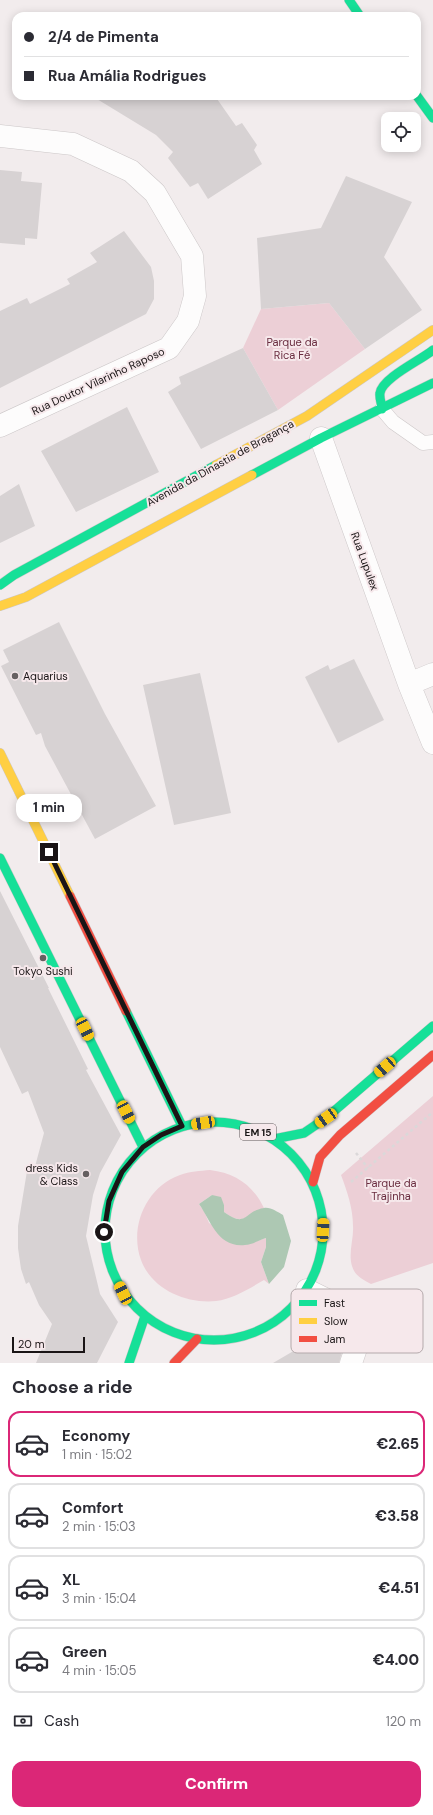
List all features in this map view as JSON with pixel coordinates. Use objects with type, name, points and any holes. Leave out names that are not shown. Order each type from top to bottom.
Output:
[{"type":"main road","points":[[349,0],[357,12]]},
{"type":"main road","points":[[419,100],[433,118]]},
{"type":"main road","name":"Avenida da Dinastia de Bragança","points":[[0,585],[14,575],[306,416],[433,330]]},
{"type":"main road","points":[[382,408],[380,392],[386,383],[394,376],[425,358],[433,350]]},
{"type":"main road","points":[[0,606],[26,597],[321,438],[433,383]]},
{"type":"main road","points":[[0,752],[182,1126]]},
{"type":"main road","points":[[0,858],[143,1147]]},
{"type":"main road","name":"EM 15","points":[[274,1139],[304,1133],[326,1118],[433,1026]]},
{"type":"main road","points":[[313,1182],[320,1156],[340,1135],[433,1055]]},
{"type":"main road","name":"EM 15","points":[[291,1308],[286,1314],[259,1331],[229,1339],[197,1339],[170,1331],[145,1316],[123,1293],[109,1264],[104,1232],[109,1201],[122,1172],[143,1147],[161,1135],[182,1126],[214,1121],[245,1126],[274,1139],[296,1158],[313,1182],[324,1218],[321,1256],[306,1289]]},
{"type":"main road","points":[[129,1363],[145,1316]]},
{"type":"main road","points":[[174,1363],[197,1339]]},
{"type":"street","name":"Rua Doutor Vilarinho Raposo","points":[[0,136],[73,144],[131,172],[155,192],[192,256],[196,296],[188,321],[168,348],[0,426]]},
{"type":"street","name":"Rua Lupulex","points":[[321,438],[409,684],[433,743]]},
{"type":"street","points":[[409,684],[433,674]]},
{"type":"street","points":[[351,1363],[354,1353]]},
{"type":"lane","points":[[382,408],[393,422],[423,443],[433,442]]},
{"type":"path","points":[[351,1182],[433,1112]]},
{"type":"green space","name":"Parque da Rica Fé","points":[[329,303],[365,349],[278,410],[243,348],[261,309]]},
{"type":"green space","name":"Parque da Trajinha","points":[[433,1096],[433,1263],[371,1284],[357,1275],[352,1266],[351,1256],[353,1219],[351,1206],[341,1175]]},
{"type":"green space","points":[[210,1170],[235,1177],[249,1187],[260,1200],[264,1208],[240,1219],[230,1216],[224,1212],[224,1205],[212,1195],[199,1204],[209,1223],[245,1245],[266,1238],[266,1247],[261,1262],[269,1284],[264,1280],[241,1293],[216,1301],[194,1300],[182,1297],[162,1287],[146,1270],[141,1260],[137,1234],[143,1210],[150,1198],[158,1189],[168,1181],[180,1175]]},
{"type":"shaded area","points":[[212,1195],[221,1197],[224,1205],[224,1212],[237,1219],[245,1218],[253,1212],[264,1208],[272,1209],[283,1215],[291,1241],[284,1267],[269,1284],[261,1262],[266,1247],[266,1238],[250,1244],[236,1245],[222,1238],[216,1232],[199,1204]]},
{"type":"building","points":[[99,100],[218,100],[236,126],[242,123],[257,145],[254,150],[262,164],[208,199],[198,183],[190,187],[168,158],[173,152],[156,135]]},
{"type":"building","points":[[0,170],[22,172],[21,181],[42,183],[37,239],[25,238],[25,245],[0,243]]},
{"type":"building","points":[[346,176],[412,202],[384,257],[422,310],[365,349],[329,303],[261,309],[257,238],[321,228]]},
{"type":"building","points":[[124,231],[151,267],[154,281],[154,299],[146,314],[0,388],[0,311],[27,298],[30,304],[70,284],[67,279],[97,262],[90,253]]},
{"type":"building","points":[[243,348],[278,410],[201,449],[168,392],[181,384],[179,377]]},
{"type":"building","points":[[127,407],[159,472],[76,512],[41,451]]},
{"type":"building","points":[[19,484],[35,526],[0,543],[0,496]]},
{"type":"building","points":[[59,622],[105,714],[156,806],[95,839],[45,746],[41,733],[36,735],[1,666],[9,662],[3,650]]},
{"type":"building","points":[[354,659],[384,720],[338,743],[305,677],[328,665],[330,670]]},
{"type":"building","points":[[200,673],[231,813],[174,825],[143,685]]},
{"type":"building","points":[[0,891],[88,1069],[86,1070],[121,1135],[100,1173],[93,1195],[86,1236],[100,1294],[118,1322],[97,1363],[36,1363],[52,1324],[39,1305],[29,1282],[26,1284],[21,1269],[18,1248],[18,1226],[27,1171],[33,1174],[44,1133],[28,1091],[22,1094],[0,1047]]},
{"type":"building","points":[[291,1352],[342,1353],[339,1363],[273,1363]]},
{"type":"traffic: fast","points":[[349,0],[357,12]]},
{"type":"traffic: fast","points":[[420,100],[433,118]]},
{"type":"traffic: fast","points":[[382,409],[380,393],[382,387],[387,381],[433,350]]},
{"type":"traffic: fast","points":[[252,475],[321,438],[433,383]]},
{"type":"traffic: fast","points":[[0,585],[14,575],[216,465]]},
{"type":"traffic: fast","points":[[0,858],[143,1147]]},
{"type":"traffic: fast","points":[[126,1011],[182,1126]]},
{"type":"traffic: fast","points":[[274,1139],[304,1133],[326,1118],[433,1026]]},
{"type":"traffic: fast","points":[[291,1308],[275,1322],[256,1332],[235,1338],[214,1340],[193,1338],[172,1332],[153,1322],[137,1308],[123,1292],[113,1273],[107,1252],[105,1231],[107,1210],[113,1189],[123,1170],[137,1154],[153,1140],[172,1130],[193,1124],[214,1122],[235,1124],[256,1130],[275,1140],[291,1154],[305,1170],[315,1189],[318,1199],[321,1210],[323,1231]]},
{"type":"traffic: fast","points":[[306,1289],[315,1273],[318,1263],[321,1252],[323,1231]]},
{"type":"traffic: fast","points":[[129,1363],[145,1316]]},
{"type":"traffic: slow","points":[[216,465],[307,416],[433,330]]},
{"type":"traffic: slow","points":[[0,606],[26,597],[252,475]]},
{"type":"traffic: slow","points":[[0,753],[70,896]]},
{"type":"traffic: jam","points":[[70,896],[126,1011]]},
{"type":"traffic: jam","points":[[313,1182],[320,1157],[340,1135],[433,1055]]},
{"type":"traffic: jam","points":[[174,1363],[197,1339]]},
{"type":"place","name":"Aquarius","points":[[15,676]]},
{"type":"place","name":"Tokyo Sushi","points":[[43,958]]},
{"type":"place","name":"dress Kids & Class","points":[[86,1174]]},
{"type":"route","points":[[49,852],[182,1126],[161,1135],[143,1147],[122,1172],[109,1201],[104,1232]]}]
